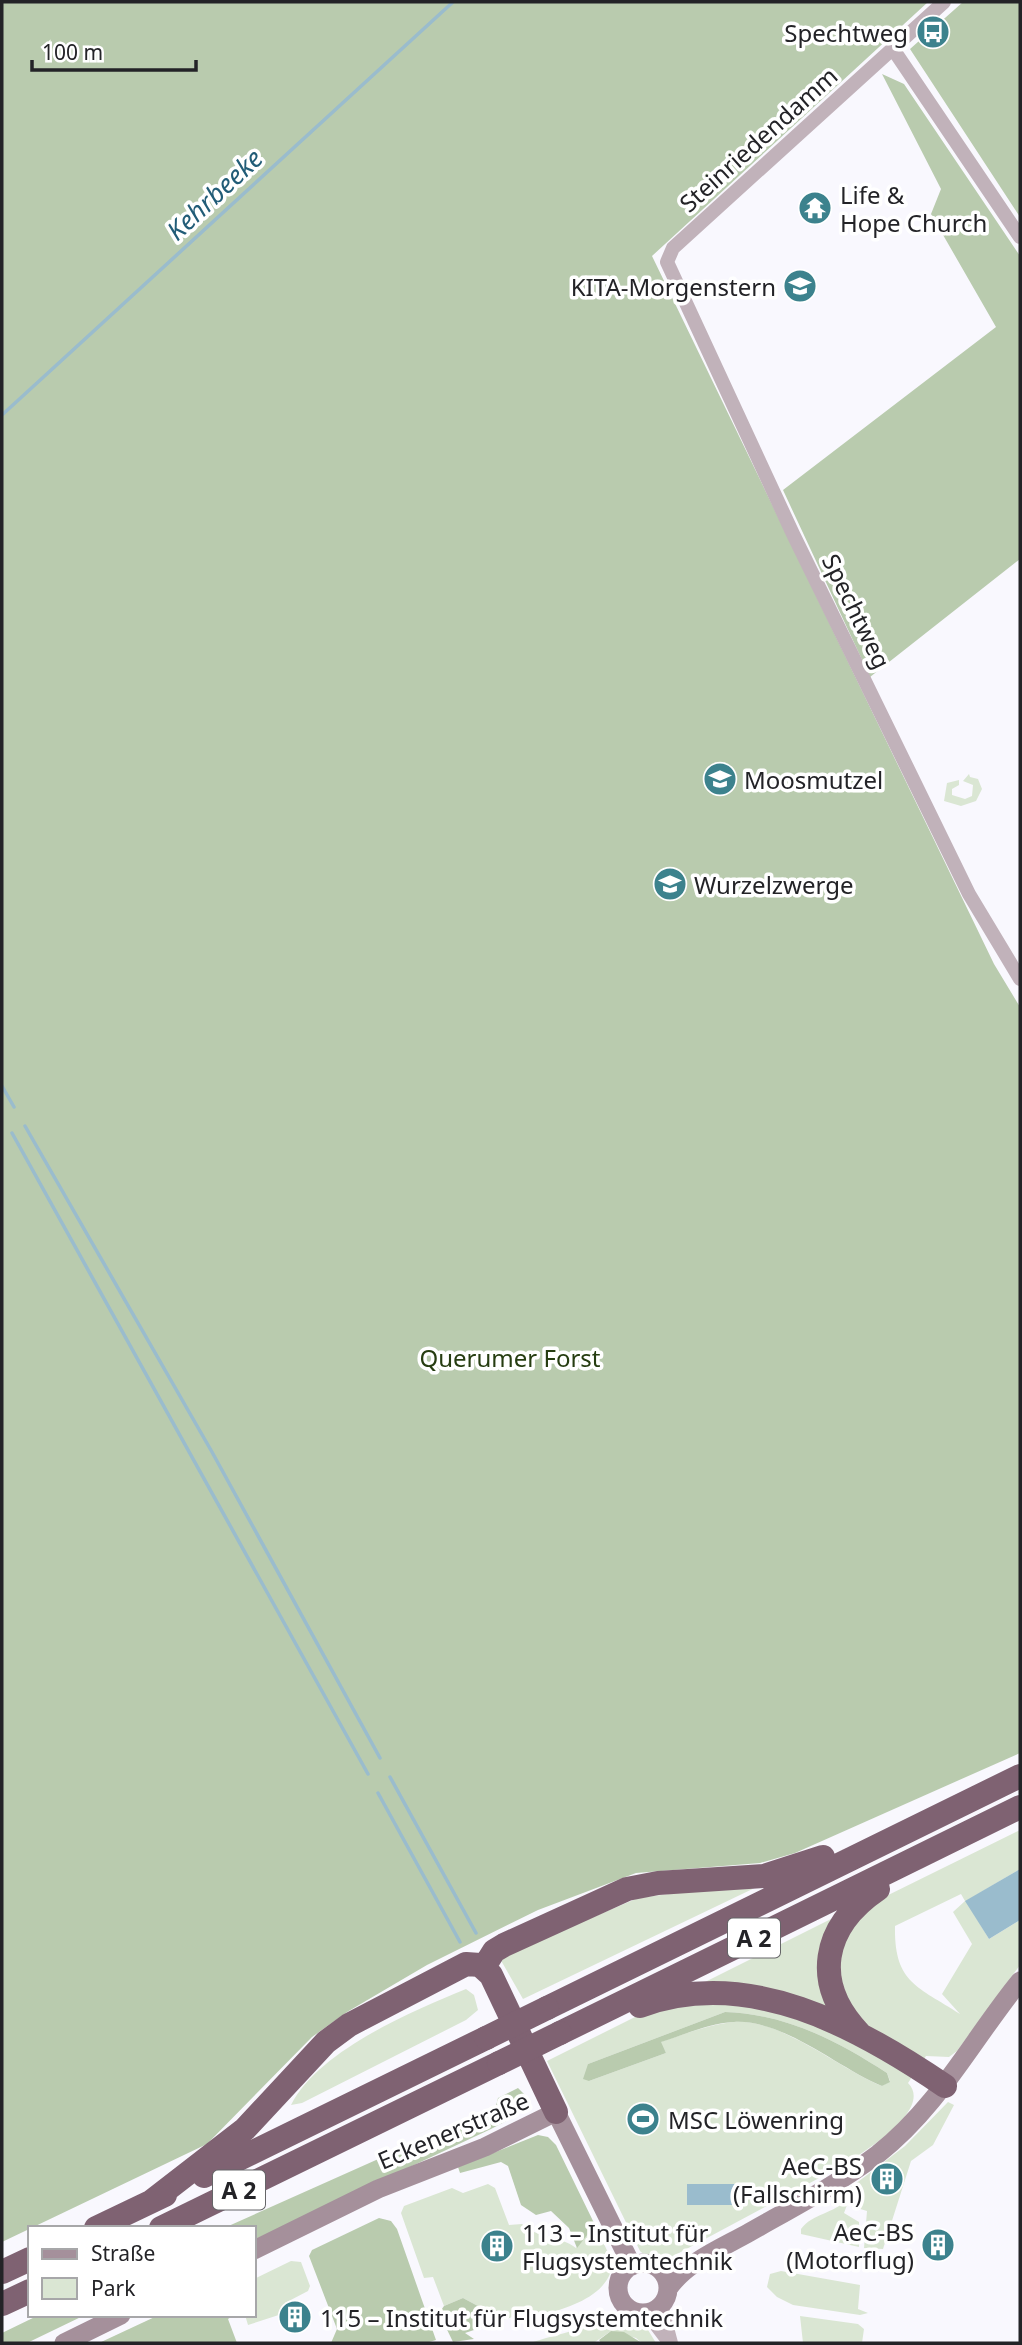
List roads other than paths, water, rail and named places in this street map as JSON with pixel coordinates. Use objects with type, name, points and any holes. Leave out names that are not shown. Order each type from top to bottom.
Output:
[{"type":"highway","name":"A 2","points":[[100,2226],[1020,1776]]},
{"type":"highway","name":"A 2","points":[[165,2226],[1020,1807]]},
{"type":"highway","points":[[484,1967],[498,1948],[627,1889],[658,1883],[764,1876],[806,1864],[856,1842],[897,1836]]},
{"type":"highway","points":[[862,2036],[847,2019],[832,1990],[829,1968],[835,1936],[845,1917],[860,1901],[940,1847]]},
{"type":"highway","points":[[152,2201],[245,2129],[309,2057],[337,2033],[462,1965],[476,1964],[484,1967],[491,1975],[556,2112]]},
{"type":"highway","points":[[564,2031],[666,1999],[724,1992],[788,2003],[862,2036],[945,2086]]},
{"type":"highway","points":[[2,2272],[28,2260]]},
{"type":"highway","points":[[2,2304],[28,2292]]},
{"type":"main road","points":[[710,2254],[659,2269],[646,2263],[632,2266],[621,2276],[619,2295],[629,2309],[658,2302],[682,2273],[710,2254],[859,2167],[912,2124],[945,2086],[1020,1981]]},
{"type":"main road","name":"Eckenerstraße","points":[[256,2249],[389,2184],[485,2147],[556,2112],[632,2266]]},
{"type":"main road","points":[[658,2302],[659,2269]]},
{"type":"main road","points":[[65,2343],[117,2317]]},
{"type":"street","name":"Steinriedendamm","points":[[668,256],[682,239],[944,2]]},
{"type":"street","points":[[893,49],[1020,237]]},
{"type":"street","name":"Spechtweg","points":[[668,256],[669,268],[788,522],[969,894],[1020,979]]},
{"type":"street","points":[[658,2302],[660,2333],[671,2342]]},
{"type":"water","points":[[1020,1869],[1020,1920],[989,1939],[965,1901]]},
{"type":"water","points":[[687,2184],[738,2184],[738,2205],[687,2205]]},
{"type":"waterway","name":"Kehrbeeke","points":[[2,415],[453,2]]},
{"type":"waterway","points":[[2,1086],[14,1107]]},
{"type":"waterway","points":[[25,1126],[212,1452],[380,1758]]},
{"type":"waterway","points":[[12,1133],[368,1774]]},
{"type":"waterway","points":[[390,1777],[476,1933]]},
{"type":"waterway","points":[[378,1793],[460,1942]]},
{"type":"place","name":"Spechtweg","points":[[933,32]]},
{"type":"place","name":"Life & Hope Church","points":[[815,208]]},
{"type":"place","name":"KITA-Morgenstern","points":[[800,286]]},
{"type":"place","name":"Moosmutzel","points":[[720,779]]},
{"type":"place","name":"Wurzelzwerge","points":[[670,884]]},
{"type":"place","name":"MSC Löwenring","points":[[643,2119]]},
{"type":"place","name":"AeC-BS (Fallschirm)","points":[[887,2179]]},
{"type":"place","name":"AeC-BS (Motorflug)","points":[[938,2245]]},
{"type":"place","name":"113 – Institut für Flugsystemtechnik","points":[[497,2246]]},
{"type":"place","name":"115 – Institut für Flugsystemtechnik","points":[[295,2317]]},
{"type":"park label","name":"Querumer Forst","points":[[510,1357]]}]
